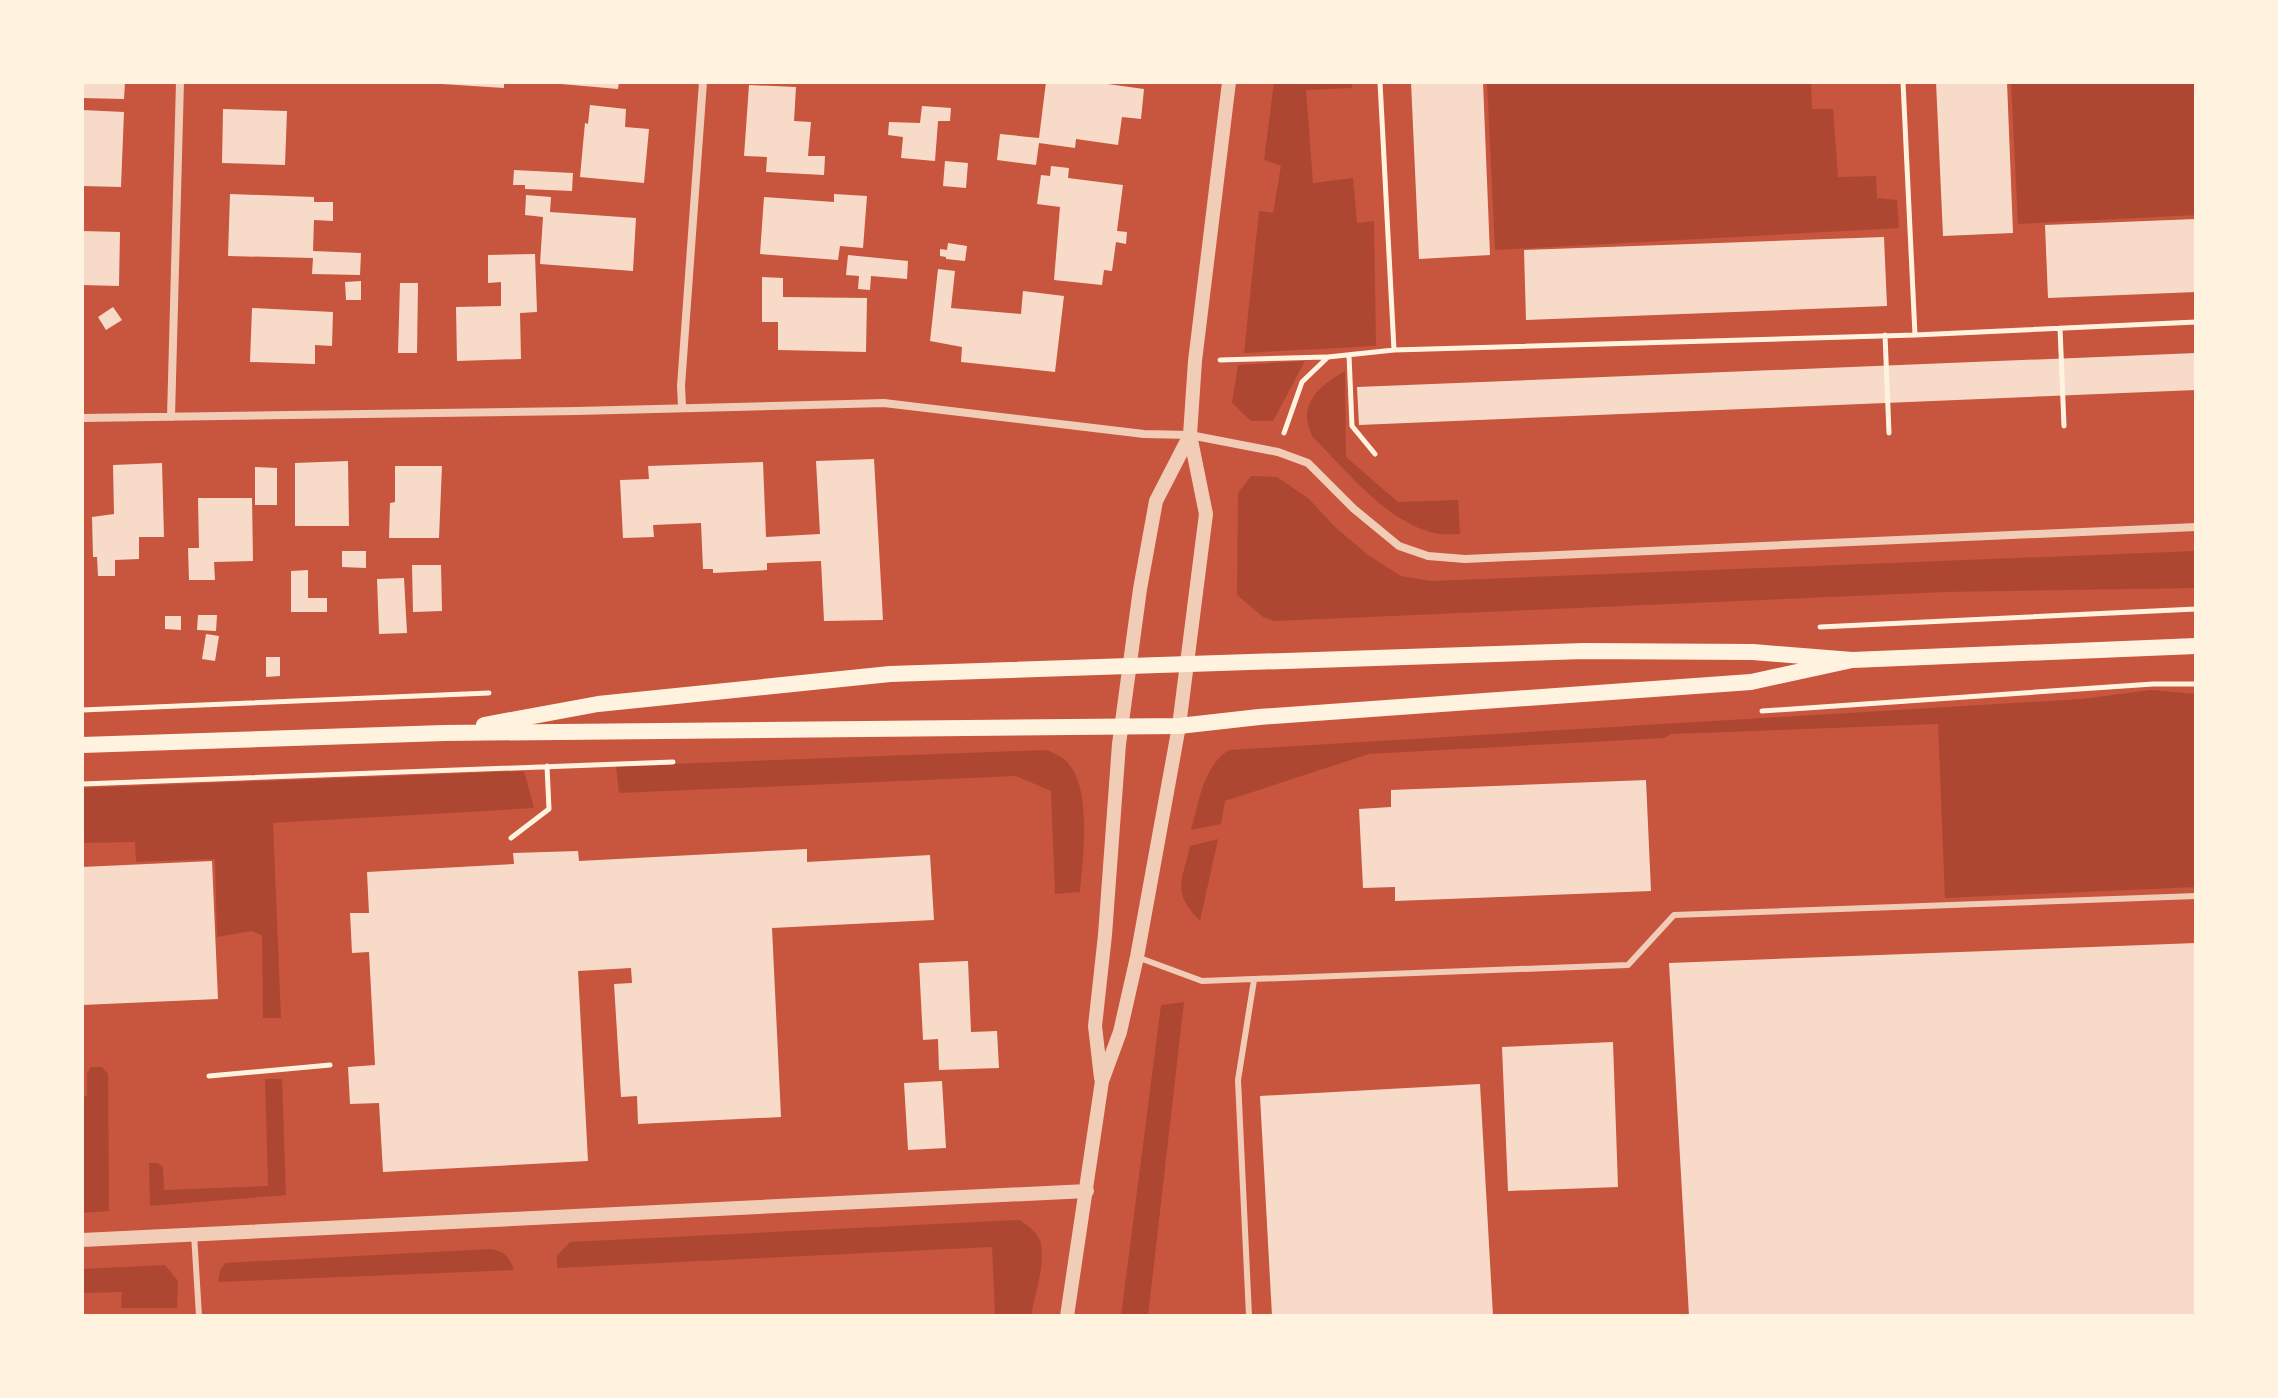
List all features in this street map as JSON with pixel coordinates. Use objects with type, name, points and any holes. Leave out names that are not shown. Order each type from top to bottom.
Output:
[{"type":"main road","points":[[444,733],[598,704],[890,674],[1584,651],[1753,652],[1852,660],[2196,646]]},
{"type":"main road","points":[[82,745],[444,733],[1179,726],[1275,716],[1751,682],[1852,660]]},
{"type":"street","points":[[171,417],[180,82]]},
{"type":"street","points":[[682,406],[703,82]]},
{"type":"street","points":[[1067,1316],[1102,1081],[1120,1032],[1137,957],[1179,726],[1206,514],[1190,435],[1195,361],[1229,82]]},
{"type":"street","points":[[82,418],[884,403],[1144,434],[1190,435],[1278,452],[1308,463],[1354,509],[1399,546],[1428,556],[1452,558],[2196,527]]},
{"type":"street","points":[[1102,1081],[1095,1026],[1128,667],[1156,501],[1190,435]]},
{"type":"street","points":[[82,1240],[1087,1191]]},
{"type":"lane","points":[[1137,957],[1202,981],[1628,965],[1674,915],[2196,896]]},
{"type":"lane","points":[[1249,1316],[1238,1080],[1254,980]]},
{"type":"lane","points":[[194,1234],[199,1316]]},
{"type":"path","points":[[1380,82],[1394,350]]},
{"type":"path","points":[[1903,82],[1915,335]]},
{"type":"path","points":[[1195,361],[1328,357],[1394,350],[1915,335],[2196,322]]},
{"type":"path","points":[[2060,328],[2064,426]]},
{"type":"path","points":[[1885,335],[1889,433]]},
{"type":"path","points":[[1349,355],[1352,426],[1375,454]]},
{"type":"path","points":[[1278,452],[1302,382],[1328,357]]},
{"type":"path","points":[[82,784],[674,762]]},
{"type":"path","points":[[511,838],[549,809],[547,766]]},
{"type":"path","points":[[209,1076],[330,1065]]},
{"type":"shaded area","points":[[1274,82],[1352,82],[1352,88],[1306,90],[1313,183],[1353,178],[1357,223],[1374,221],[1376,346],[1244,353],[1259,211],[1273,213],[1281,166],[1264,160]]},
{"type":"shaded area","points":[[1487,82],[1811,82],[1812,109],[1833,109],[1838,177],[1876,176],[1877,198],[1897,200],[1899,228],[1495,250]]},
{"type":"shaded area","points":[[2011,82],[2196,82],[2196,215],[2018,224]]},
{"type":"shaded area","points":[[1305,361],[1273,421],[1251,421],[1232,403],[1238,365]]},
{"type":"shaded area","points":[[1345,371],[1346,457],[1398,502],[1458,500],[1460,534],[1434,533],[1399,518],[1368,493],[1312,436],[1307,414],[1313,397]]},
{"type":"shaded area","points":[[1251,476],[1277,477],[1308,498],[1335,527],[1368,555],[1401,576],[1431,581],[2196,551],[2196,588],[1945,592],[1275,621],[1263,617],[1237,595],[1238,493]]},
{"type":"shaded area","points":[[2151,690],[2196,694],[2196,887],[1945,898],[1938,724],[1671,734],[1664,738],[1369,754],[1225,801],[1221,824],[1191,830],[1208,775],[1213,765],[1229,750],[2082,699]]},
{"type":"shaded area","points":[[1047,750],[1068,763],[1080,789],[1084,825],[1080,892],[1055,894],[1051,791],[1016,776],[619,793],[616,766]]},
{"type":"shaded area","points":[[524,771],[534,808],[273,823],[281,1018],[263,1018],[262,935],[251,931],[217,937],[215,859],[136,862],[135,842],[82,843],[82,788]]},
{"type":"shaded area","points":[[1218,839],[1200,921],[1185,902],[1182,878],[1190,846]]},
{"type":"shaded area","points":[[1184,1002],[1148,1316],[1121,1316],[1161,1005]]},
{"type":"shaded area","points":[[91,1067],[102,1067],[108,1074],[109,1211],[82,1213],[82,1096],[87,1096],[87,1073]]},
{"type":"shaded area","points":[[265,1079],[282,1079],[286,1195],[150,1206],[149,1163],[158,1163],[163,1167],[164,1190],[268,1186]]},
{"type":"shaded area","points":[[1020,1220],[1036,1233],[1041,1244],[1041,1271],[1031,1316],[995,1316],[992,1247],[557,1268],[557,1256],[570,1242]]},
{"type":"shaded area","points":[[490,1249],[506,1255],[514,1270],[218,1282],[225,1263]]},
{"type":"shaded area","points":[[165,1265],[178,1281],[177,1308],[121,1308],[122,1292],[82,1293],[82,1269]]},
{"type":"building","points":[[82,82],[125,82],[124,99],[82,98]]},
{"type":"building","points":[[504,82],[504,88],[442,84]]},
{"type":"building","points":[[561,82],[619,82],[618,89]]},
{"type":"building","points":[[1046,82],[1093,82],[1144,89],[1141,119],[1122,117],[1118,145],[1076,139],[1075,148],[1039,143],[1036,165],[997,160],[1000,134],[1039,138]]},
{"type":"building","points":[[1411,82],[1483,82],[1490,255],[1419,259]]},
{"type":"building","points":[[1936,82],[2007,82],[2013,233],[1943,236]]},
{"type":"building","points":[[749,85],[796,87],[794,121],[811,122],[808,156],[825,156],[824,175],[766,172],[767,157],[744,156]]},
{"type":"building","points":[[590,105],[626,109],[625,127],[649,129],[644,183],[580,177],[585,123],[588,124]]},
{"type":"building","points":[[922,106],[951,108],[950,121],[938,121],[935,161],[901,158],[903,137],[888,135],[889,122],[920,123]]},
{"type":"building","points":[[223,109],[287,111],[285,165],[222,163]]},
{"type":"building","points":[[82,110],[124,112],[121,187],[82,186]]},
{"type":"building","points":[[945,161],[968,163],[966,188],[943,186]]},
{"type":"building","points":[[1051,166],[1069,168],[1068,178],[1123,185],[1117,231],[1127,232],[1126,244],[1116,242],[1112,271],[1104,270],[1102,285],[1054,280],[1060,207],[1037,204],[1041,175],[1050,176]]},
{"type":"building","points":[[514,170],[573,173],[572,191],[525,189],[525,185],[513,185]]},
{"type":"building","points":[[230,194],[314,197],[314,202],[333,202],[333,221],[314,220],[313,251],[361,253],[360,275],[312,274],[313,258],[228,256]]},
{"type":"building","points":[[834,194],[867,196],[863,248],[840,246],[838,260],[760,254],[764,197],[834,202]]},
{"type":"building","points":[[526,195],[551,197],[550,212],[636,218],[633,271],[540,264],[543,217],[525,215]]},
{"type":"building","points":[[2196,219],[2196,292],[2048,298],[2045,225]]},
{"type":"building","points":[[82,231],[120,232],[119,286],[82,285]]},
{"type":"building","points":[[1884,237],[1887,306],[1526,320],[1524,250]]},
{"type":"building","points":[[948,243],[967,246],[965,261],[940,256],[940,249],[947,250]]},
{"type":"building","points":[[535,254],[537,312],[520,313],[521,359],[457,361],[456,307],[501,306],[501,282],[488,283],[488,255]]},
{"type":"building","points":[[848,255],[908,261],[907,279],[871,276],[870,290],[858,289],[859,276],[846,275]]},
{"type":"building","points":[[938,269],[955,271],[951,308],[1021,314],[1023,291],[1064,296],[1055,372],[961,362],[962,347],[930,341]]},
{"type":"building","points":[[762,277],[783,278],[783,297],[867,298],[866,352],[778,350],[778,322],[762,322]]},
{"type":"building","points":[[361,281],[361,300],[346,300],[345,282]]},
{"type":"building","points":[[400,283],[418,283],[417,353],[398,353]]},
{"type":"building","points":[[113,307],[122,320],[106,330],[98,317]]},
{"type":"building","points":[[252,308],[333,312],[332,346],[315,345],[315,364],[250,362]]},
{"type":"building","points":[[2196,353],[2196,390],[1359,425],[1357,387]]},
{"type":"building","points":[[874,459],[883,620],[824,621],[821,561],[767,563],[767,570],[713,573],[713,569],[703,569],[701,523],[653,525],[654,537],[623,538],[620,480],[649,479],[648,466],[763,462],[766,537],[820,534],[816,461]]},
{"type":"building","points":[[348,461],[349,526],[295,526],[295,463]]},
{"type":"building","points":[[162,463],[164,537],[139,537],[139,559],[115,560],[115,576],[98,576],[97,557],[93,557],[92,517],[114,514],[113,465]]},
{"type":"building","points":[[395,466],[442,466],[439,538],[389,538],[390,503],[395,502]]},
{"type":"building","points":[[255,467],[277,468],[277,505],[255,505]]},
{"type":"building","points":[[198,498],[252,498],[253,561],[214,562],[215,580],[189,580],[188,548],[199,548]]},
{"type":"building","points":[[342,551],[366,551],[366,568],[342,567]]},
{"type":"building","points":[[412,565],[441,565],[442,611],[413,612]]},
{"type":"building","points":[[308,570],[308,598],[327,598],[327,612],[291,612],[291,571]]},
{"type":"building","points":[[404,578],[407,633],[379,634],[377,579]]},
{"type":"building","points":[[198,615],[217,615],[216,631],[197,630]]},
{"type":"building","points":[[165,616],[181,616],[181,630],[165,629]]},
{"type":"building","points":[[206,634],[219,636],[215,661],[202,659]]},
{"type":"building","points":[[266,657],[280,657],[280,676],[266,677]]},
{"type":"building","points":[[1646,780],[1651,891],[1395,901],[1395,887],[1363,888],[1359,809],[1391,807],[1391,790]]},
{"type":"building","points":[[807,849],[807,862],[930,855],[934,920],[772,928],[781,1117],[638,1124],[637,1096],[621,1097],[614,984],[632,983],[631,968],[578,971],[588,1161],[383,1172],[379,1103],[350,1104],[348,1067],[375,1065],[369,952],[352,953],[350,913],[369,913],[367,872],[514,864],[513,853],[578,851],[579,861]]},
{"type":"building","points":[[212,861],[218,999],[82,1005],[82,867]]},
{"type":"building","points":[[2196,943],[2196,1316],[1689,1316],[1669,963]]},
{"type":"building","points":[[968,961],[971,1032],[997,1031],[999,1068],[939,1070],[938,1039],[923,1040],[919,963]]},
{"type":"building","points":[[1613,1042],[1618,1187],[1508,1191],[1502,1047]]},
{"type":"building","points":[[942,1081],[946,1148],[908,1150],[904,1083]]},
{"type":"building","points":[[1480,1084],[1493,1316],[1272,1316],[1260,1096]]}]
